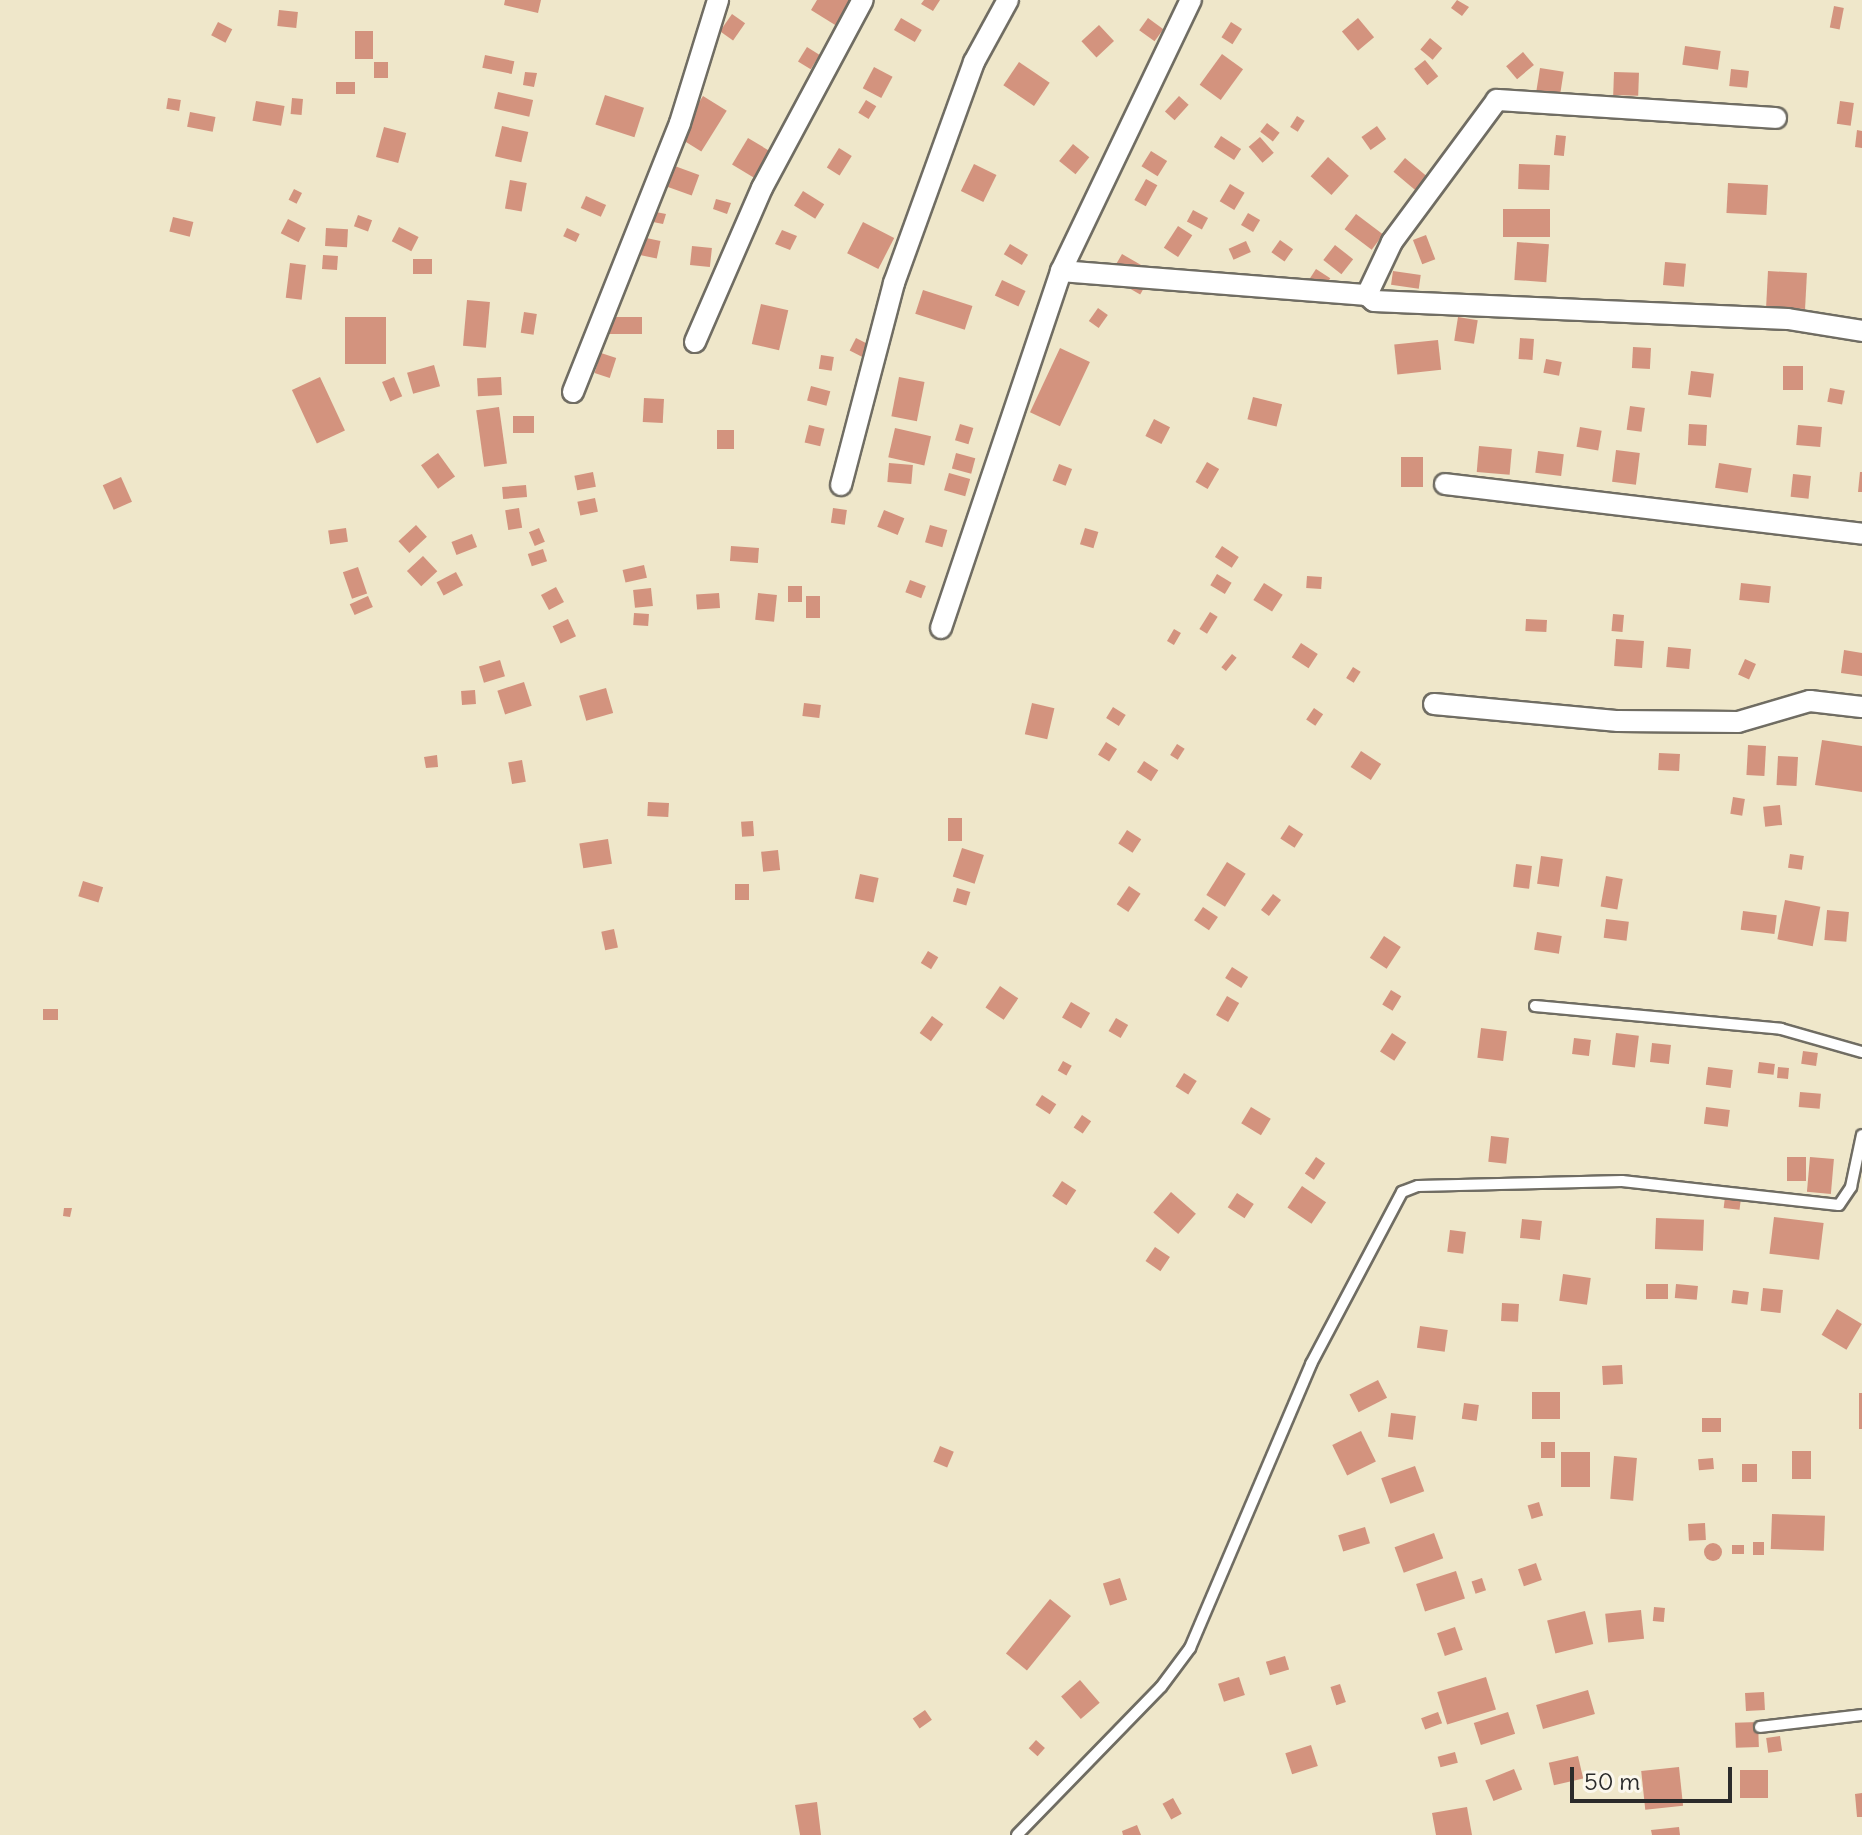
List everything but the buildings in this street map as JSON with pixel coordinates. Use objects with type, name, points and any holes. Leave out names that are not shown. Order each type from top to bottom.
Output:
[{"type":"street","points":[[573,392],[680,123],[718,0]]},
{"type":"street","points":[[695,342],[762,188],[863,0]]},
{"type":"street","points":[[841,485],[894,283],[974,62],[1008,0]]},
{"type":"street","points":[[941,628],[1061,271],[1191,0]]},
{"type":"street","points":[[1367,295],[1392,242],[1497,100],[1776,118]]},
{"type":"street","points":[[1061,271],[1367,295],[1374,301],[1788,319],[1862,331]]},
{"type":"street","points":[[1445,484],[1862,534]]},
{"type":"street","points":[[1434,704],[1633,721],[1738,722],[1810,701],[1862,707]]},
{"type":"lane","points":[[1535,1006],[1781,1029],[1862,1052]]},
{"type":"lane","points":[[1017,1835],[1161,1687],[1190,1648],[1311,1364],[1402,1192],[1418,1186],[1622,1181],[1839,1205],[1851,1187],[1862,1135]]},
{"type":"lane","points":[[1760,1727],[1862,1715]]}]
